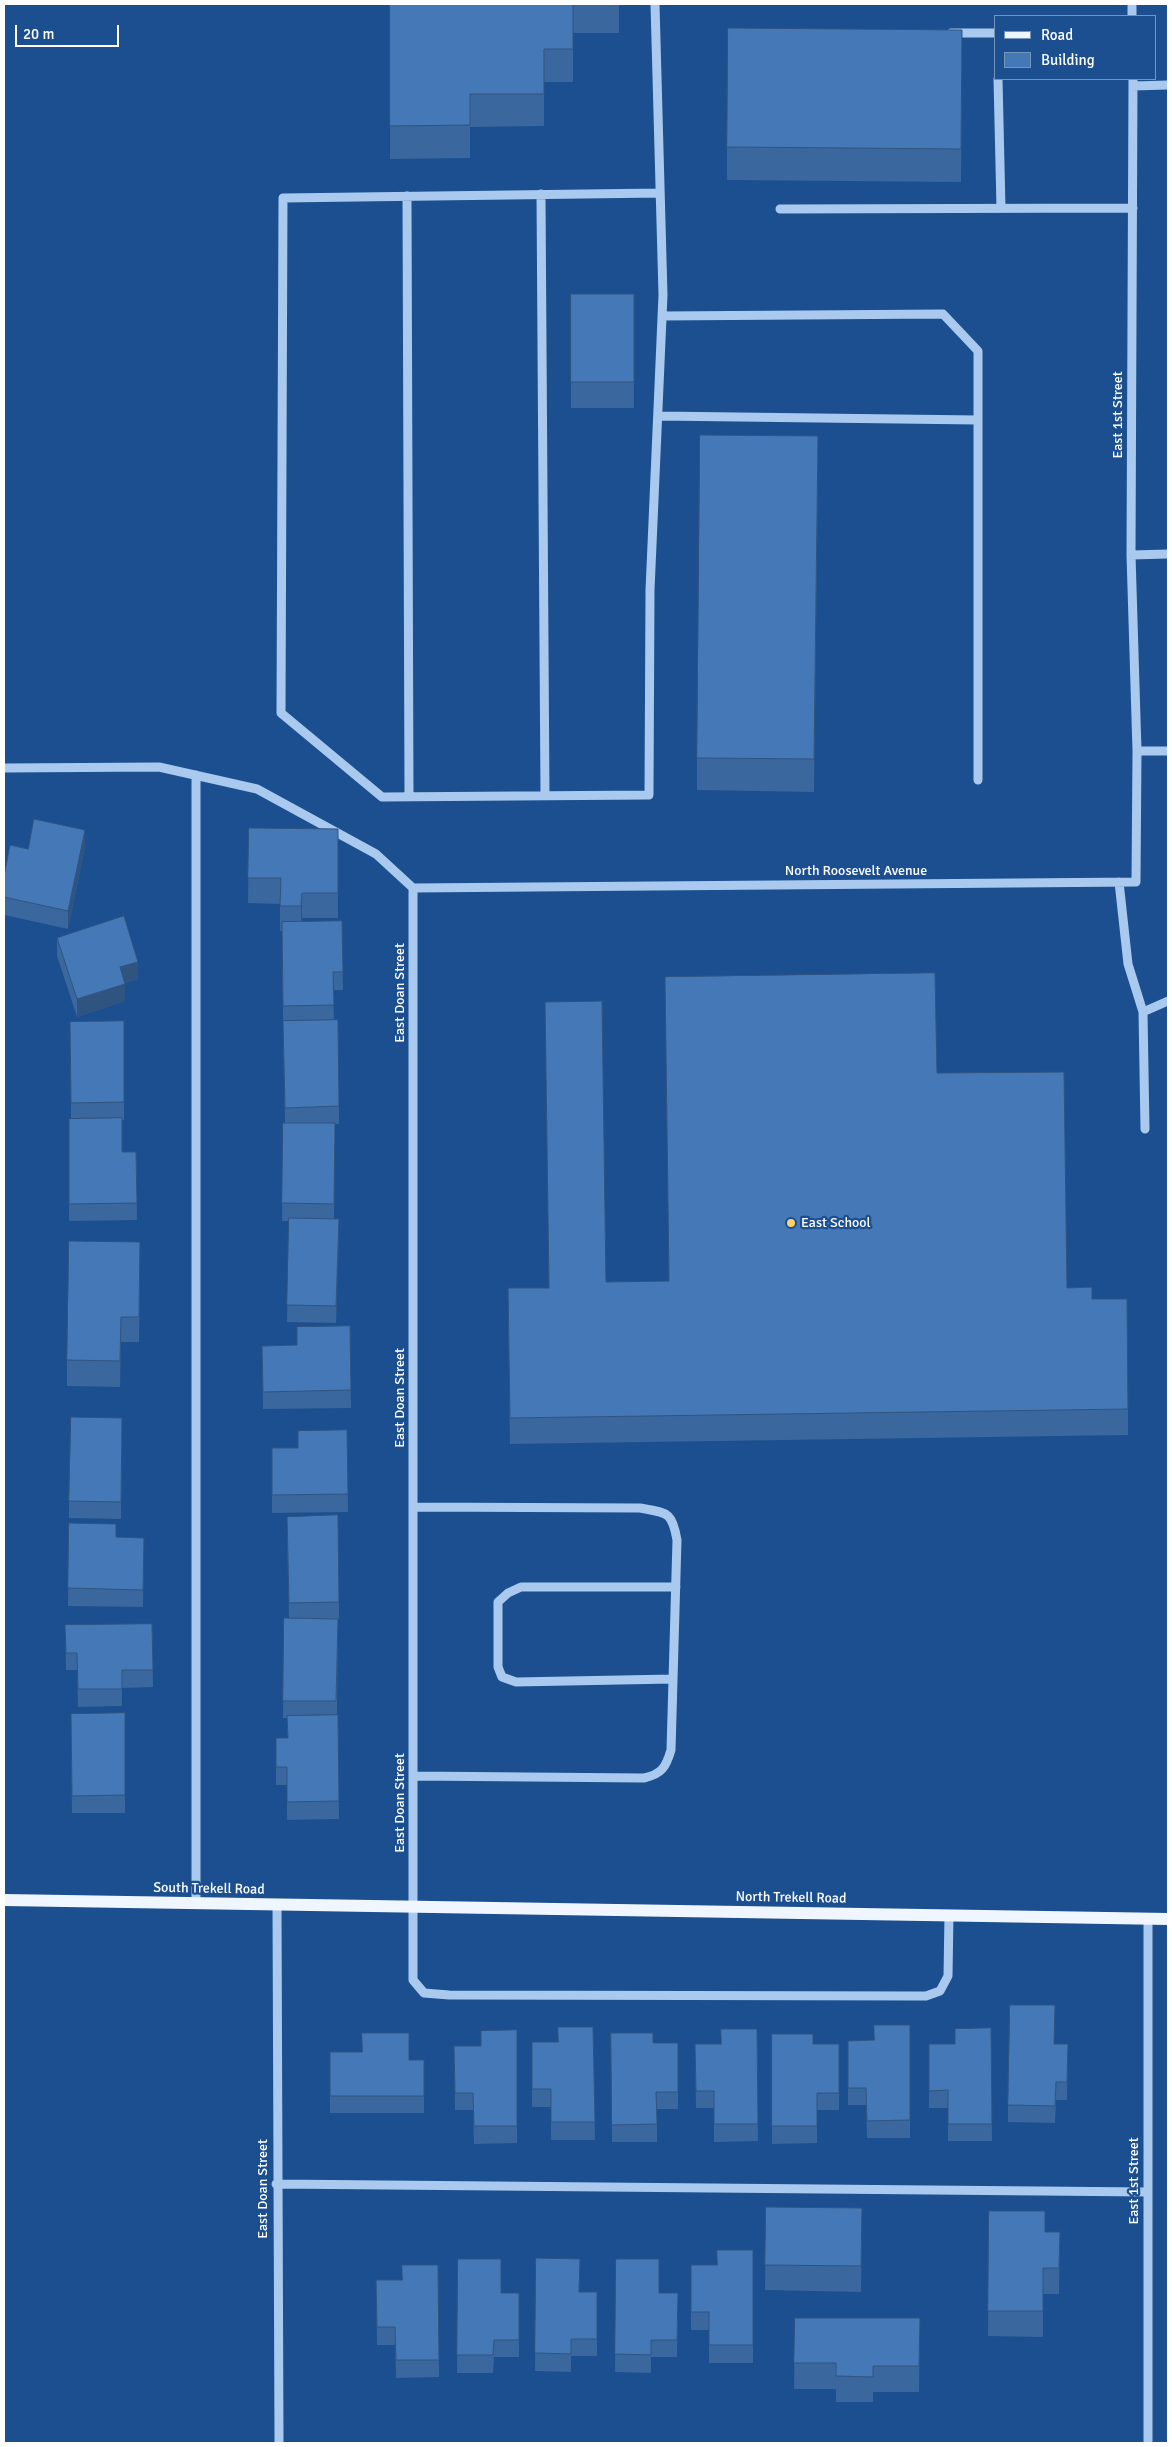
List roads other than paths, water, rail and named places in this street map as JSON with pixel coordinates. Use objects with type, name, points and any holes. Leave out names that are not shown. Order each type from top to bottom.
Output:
[{"type":"main road","name":"South Trekell Road","points":[[4,1900],[414,1908]]},
{"type":"main road","name":"North Trekell Road","points":[[414,1908],[1168,1919]]},
{"type":"street","points":[[655,4],[660,193],[662,316],[650,590],[649,795],[382,797],[280,713],[283,198],[660,193]]},
{"type":"street","points":[[938,33],[994,33]]},
{"type":"street","points":[[998,80],[1002,208]]},
{"type":"street","points":[[1133,82],[1168,85]]},
{"type":"street","name":"East 1st Street","points":[[1133,82],[1131,555],[1136,751]]},
{"type":"street","points":[[541,194],[546,796]]},
{"type":"street","points":[[407,196],[409,796]]},
{"type":"street","points":[[780,209],[1132,208]]},
{"type":"street","points":[[662,316],[943,314],[978,350],[978,780]]},
{"type":"street","points":[[658,416],[978,420]]},
{"type":"street","points":[[1131,555],[1168,554]]},
{"type":"street","points":[[1136,751],[1168,751]]},
{"type":"street","name":"North Roosevelt Avenue","points":[[413,888],[1136,882],[1136,751]]},
{"type":"street","points":[[4,768],[159,767],[257,789],[376,854],[413,888]]},
{"type":"street","points":[[196,775],[196,1903]]},
{"type":"street","points":[[1119,882],[1128,964],[1144,1012],[1145,1129]]},
{"type":"street","name":"East Doan Street","points":[[413,888],[413,1980],[424,1993],[449,1996],[926,1996],[940,1991],[948,1976],[949,1915]]},
{"type":"street","points":[[1144,1012],[1168,1001]]},
{"type":"street","points":[[413,1507],[640,1508],[666,1513],[674,1520],[677,1540],[671,1750],[666,1768],[658,1775],[644,1778],[413,1776]]},
{"type":"street","points":[[673,1679],[516,1682],[502,1677],[498,1667],[498,1602],[508,1593],[521,1587],[676,1587]]},
{"type":"street","name":"East Doan Street","points":[[277,1905],[276,2184],[279,2443]]},
{"type":"street","name":"East 1st Street","points":[[1148,1918],[1148,2443]]},
{"type":"street","points":[[276,2184],[1148,2192]]},
{"type":"place","name":"East School","points":[[791,1223]]}]
